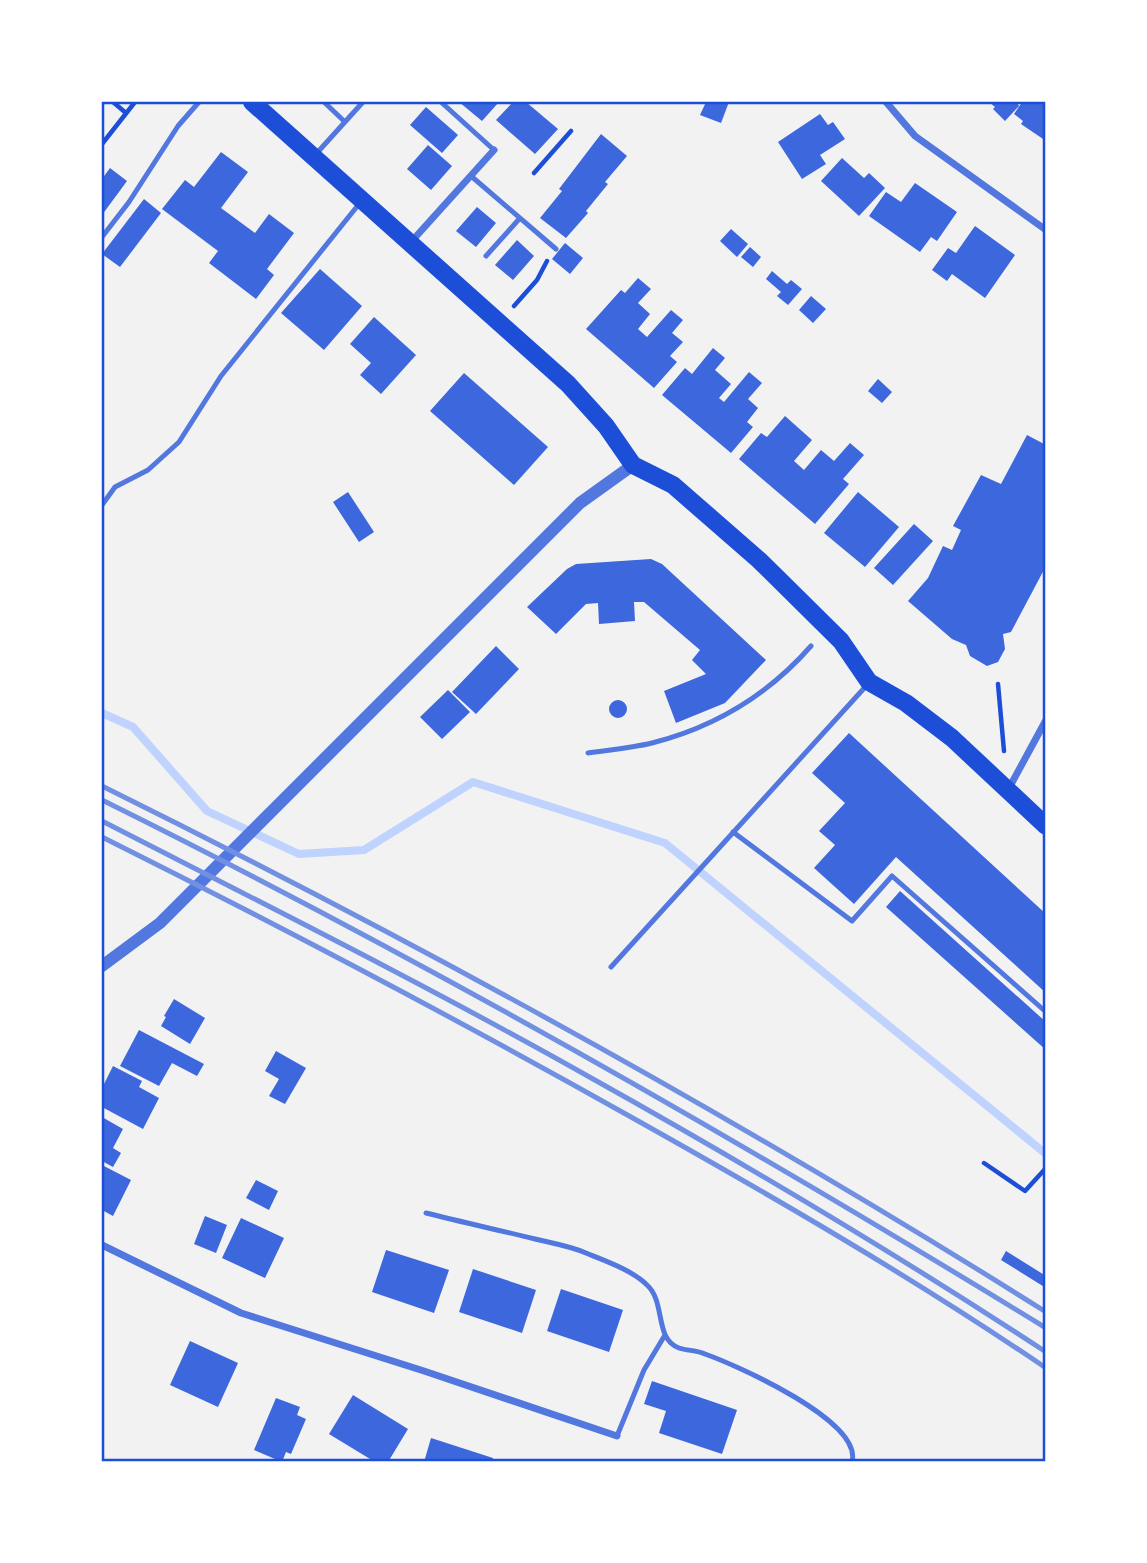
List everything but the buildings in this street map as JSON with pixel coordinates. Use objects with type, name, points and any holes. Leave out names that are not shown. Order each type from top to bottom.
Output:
[{"type":"main road","points":[[253,102],[568,384],[606,426],[632,465],[673,485],[760,560],[841,641],[869,682],[906,703],[952,738],[1045,826]]},
{"type":"street","points":[[886,102],[915,136],[1045,230]]},
{"type":"street","points":[[411,242],[494,150]]},
{"type":"street","points":[[102,966],[160,923],[580,503],[632,465]]},
{"type":"street","points":[[1008,790],[1045,720]]},
{"type":"street","points":[[102,1245],[241,1313],[617,1436]]},
{"type":"lane","points":[[102,237],[130,202],[178,126],[198,102]]},
{"type":"lane","points":[[324,102],[345,122]]},
{"type":"lane","points":[[314,156],[363,102]]},
{"type":"lane","points":[[441,102],[494,150]]},
{"type":"lane","points":[[471,176],[556,249]]},
{"type":"lane","points":[[102,505],[115,487],[148,470],[179,442],[221,376],[363,199]]},
{"type":"lane","points":[[486,256],[520,218]]},
{"type":"lane","points":[[588,754],[649,744],[715,721],[772,687],[811,646]]},
{"type":"lane","points":[[611,967],[869,682]]},
{"type":"lane","points":[[733,832],[852,921],[892,876],[1045,1012]]},
{"type":"lane","points":[[426,1213],[583,1251],[635,1276],[647,1285],[659,1303],[665,1335],[678,1348],[703,1353],[763,1379],[821,1414],[846,1437],[852,1448],[852,1461]]},
{"type":"lane","points":[[617,1436],[644,1370],[665,1335]]},
{"type":"path","points":[[113,102],[126,113]]},
{"type":"path","points":[[102,144],[135,102]]},
{"type":"path","points":[[534,173],[571,131]]},
{"type":"path","points":[[514,306],[537,281]]},
{"type":"path","points":[[998,684],[1003,751]]},
{"type":"path","points":[[984,1163],[1025,1191],[1044,1169]]},
{"type":"waterway","points":[[102,713],[133,727],[207,811],[299,854],[364,850],[473,782],[665,843],[1046,1154]]},
{"type":"railway","points":[[102,786],[343,909],[581,1037],[815,1171],[1046,1312]]},
{"type":"railway","points":[[102,800],[342,923],[580,1053],[814,1188],[1046,1328]]},
{"type":"railway","points":[[102,821],[410,980],[593,1079],[822,1211],[1046,1352]]},
{"type":"railway","points":[[102,837],[368,974],[631,1117],[841,1238],[1046,1368]]}]
